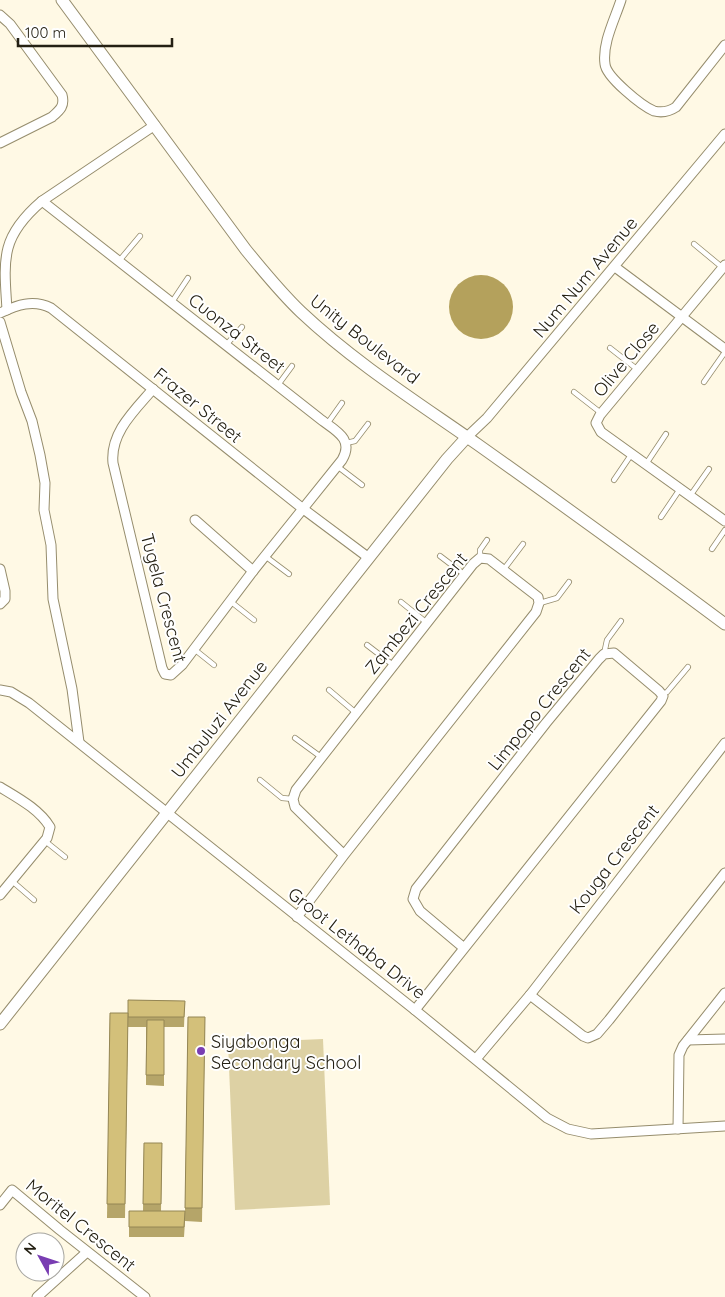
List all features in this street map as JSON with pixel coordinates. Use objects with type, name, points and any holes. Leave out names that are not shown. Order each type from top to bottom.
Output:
[{"type":"street","name":"Unity Boulevard","points":[[62,0],[246,250],[294,306],[330,338],[384,378],[725,624]]},
{"type":"street","points":[[621,0],[604,53],[604,65],[613,79],[653,110],[659,112],[671,110],[682,100],[725,45]]},
{"type":"street","points":[[0,15],[10,24],[62,95],[64,101],[59,111],[52,117],[0,143]]},
{"type":"street","points":[[3,311],[8,247],[18,227],[42,201],[155,125]]},
{"type":"street","name":"Num Num Avenue","points":[[467,437],[487,418],[725,134]]},
{"type":"street","name":"Cuonza Street","points":[[42,201],[327,424],[346,443]]},
{"type":"street","name":"Olive Close","points":[[632,454],[601,432],[596,423],[601,414],[724,266]]},
{"type":"street","points":[[615,267],[725,350]]},
{"type":"street","name":"Frazer Street","points":[[3,311],[24,304],[43,304],[51,308],[302,508],[369,558]]},
{"type":"street","points":[[0,322],[21,392],[32,421],[40,454],[45,484],[44,510],[51,545],[53,598],[72,689],[79,742]]},
{"type":"street","name":"Tugela Crescent","points":[[153,389],[133,412],[116,438],[112,452],[113,464],[164,671],[169,676],[173,674],[194,649],[302,508]]},
{"type":"street","name":"Umbuluzi Avenue","points":[[0,1024],[447,459],[467,437]]},
{"type":"street","points":[[302,508],[337,466],[345,454],[346,443]]},
{"type":"street","points":[[632,454],[725,521]]},
{"type":"street","points":[[195,520],[253,571]]},
{"type":"street","name":"Zambezi Crescent","points":[[293,799],[296,790],[480,558],[489,559],[504,569],[535,594],[538,597],[539,603]]},
{"type":"street","points":[[0,570],[6,594],[5,599],[0,604]]},
{"type":"street","points":[[297,917],[344,854],[533,616],[539,603]]},
{"type":"street","name":"Limpopo Crescent","points":[[464,948],[420,911],[413,900],[416,889],[540,731],[604,654],[614,653],[619,656],[662,694]]},
{"type":"street","name":"Groot Lethaba Drive","points":[[0,690],[12,692],[22,698],[79,742],[416,1010],[547,1118],[568,1129],[604,1134],[725,1126]]},
{"type":"street","points":[[416,1010],[662,701],[662,694]]},
{"type":"street","name":"Kouga Crescent","points":[[476,1059],[530,995],[725,743]]},
{"type":"street","points":[[0,787],[23,801],[46,821],[50,827],[50,832],[44,841],[0,895]]},
{"type":"street","points":[[293,799],[295,808],[344,854]]},
{"type":"street","points":[[530,995],[583,1036],[593,1037],[725,873]]},
{"type":"street","points":[[678,1129],[679,1055],[683,1046],[725,993]]},
{"type":"street","points":[[688,1040],[725,1039]]},
{"type":"street","name":"Moritel Crescent","points":[[0,1205],[12,1190],[145,1297]]},
{"type":"street","points":[[37,1297],[88,1252]]},
{"type":"lane","points":[[119,261],[140,236]]},
{"type":"lane","points":[[694,244],[724,266]]},
{"type":"lane","points":[[172,302],[188,278]]},
{"type":"lane","points":[[226,345],[242,326]]},
{"type":"lane","points":[[610,348],[638,370]]},
{"type":"lane","points":[[704,382],[725,350]]},
{"type":"lane","points":[[278,385],[292,366]]},
{"type":"lane","points":[[574,392],[601,414]]},
{"type":"lane","points":[[327,424],[342,404]]},
{"type":"lane","points":[[346,443],[355,441],[368,424]]},
{"type":"lane","points":[[646,464],[666,434]]},
{"type":"lane","points":[[614,480],[632,454]]},
{"type":"lane","points":[[337,466],[362,485]]},
{"type":"lane","points":[[690,496],[710,469]]},
{"type":"lane","points":[[661,517],[680,489]]},
{"type":"lane","points":[[712,549],[725,530]]},
{"type":"lane","points":[[480,558],[480,550],[487,540]]},
{"type":"lane","points":[[504,569],[523,544]]},
{"type":"lane","points":[[265,556],[290,574]]},
{"type":"lane","points":[[440,556],[465,575]]},
{"type":"lane","points":[[539,603],[557,598],[569,582]]},
{"type":"lane","points":[[230,601],[254,620]]},
{"type":"lane","points":[[401,602],[427,623]]},
{"type":"lane","points":[[604,654],[607,640],[621,621]]},
{"type":"lane","points":[[367,645],[393,666]]},
{"type":"lane","points":[[194,649],[214,665]]},
{"type":"lane","points":[[662,694],[668,692],[688,667]]},
{"type":"lane","points":[[329,690],[356,713]]},
{"type":"lane","points":[[295,738],[321,758]]},
{"type":"lane","points":[[260,780],[282,798],[293,799]]},
{"type":"lane","points":[[44,841],[65,857]]},
{"type":"lane","points":[[11,881],[34,900]]},
{"type":"shaded area","points":[[481,275],[499,281],[507,289],[513,307],[507,325],[499,333],[481,339],[463,333],[455,325],[449,307],[455,289],[463,281]]},
{"type":"shaded area","points":[[323,1039],[330,1205],[235,1210],[228,1043]]},
{"type":"building","points":[[128,1000],[185,1001],[184,1017],[128,1017]]},
{"type":"building","points":[[110,1013],[128,1013],[125,1204],[107,1204]]},
{"type":"building","points":[[188,1017],[205,1017],[202,1208],[185,1208]]},
{"type":"building","points":[[147,1020],[164,1020],[164,1075],[146,1075]]},
{"type":"building","points":[[144,1143],[162,1143],[161,1204],[143,1204]]},
{"type":"building","points":[[129,1211],[185,1211],[184,1227],[129,1227]]},
{"type":"place","name":"Siyabonga Secondary School","points":[[201,1051]]}]
